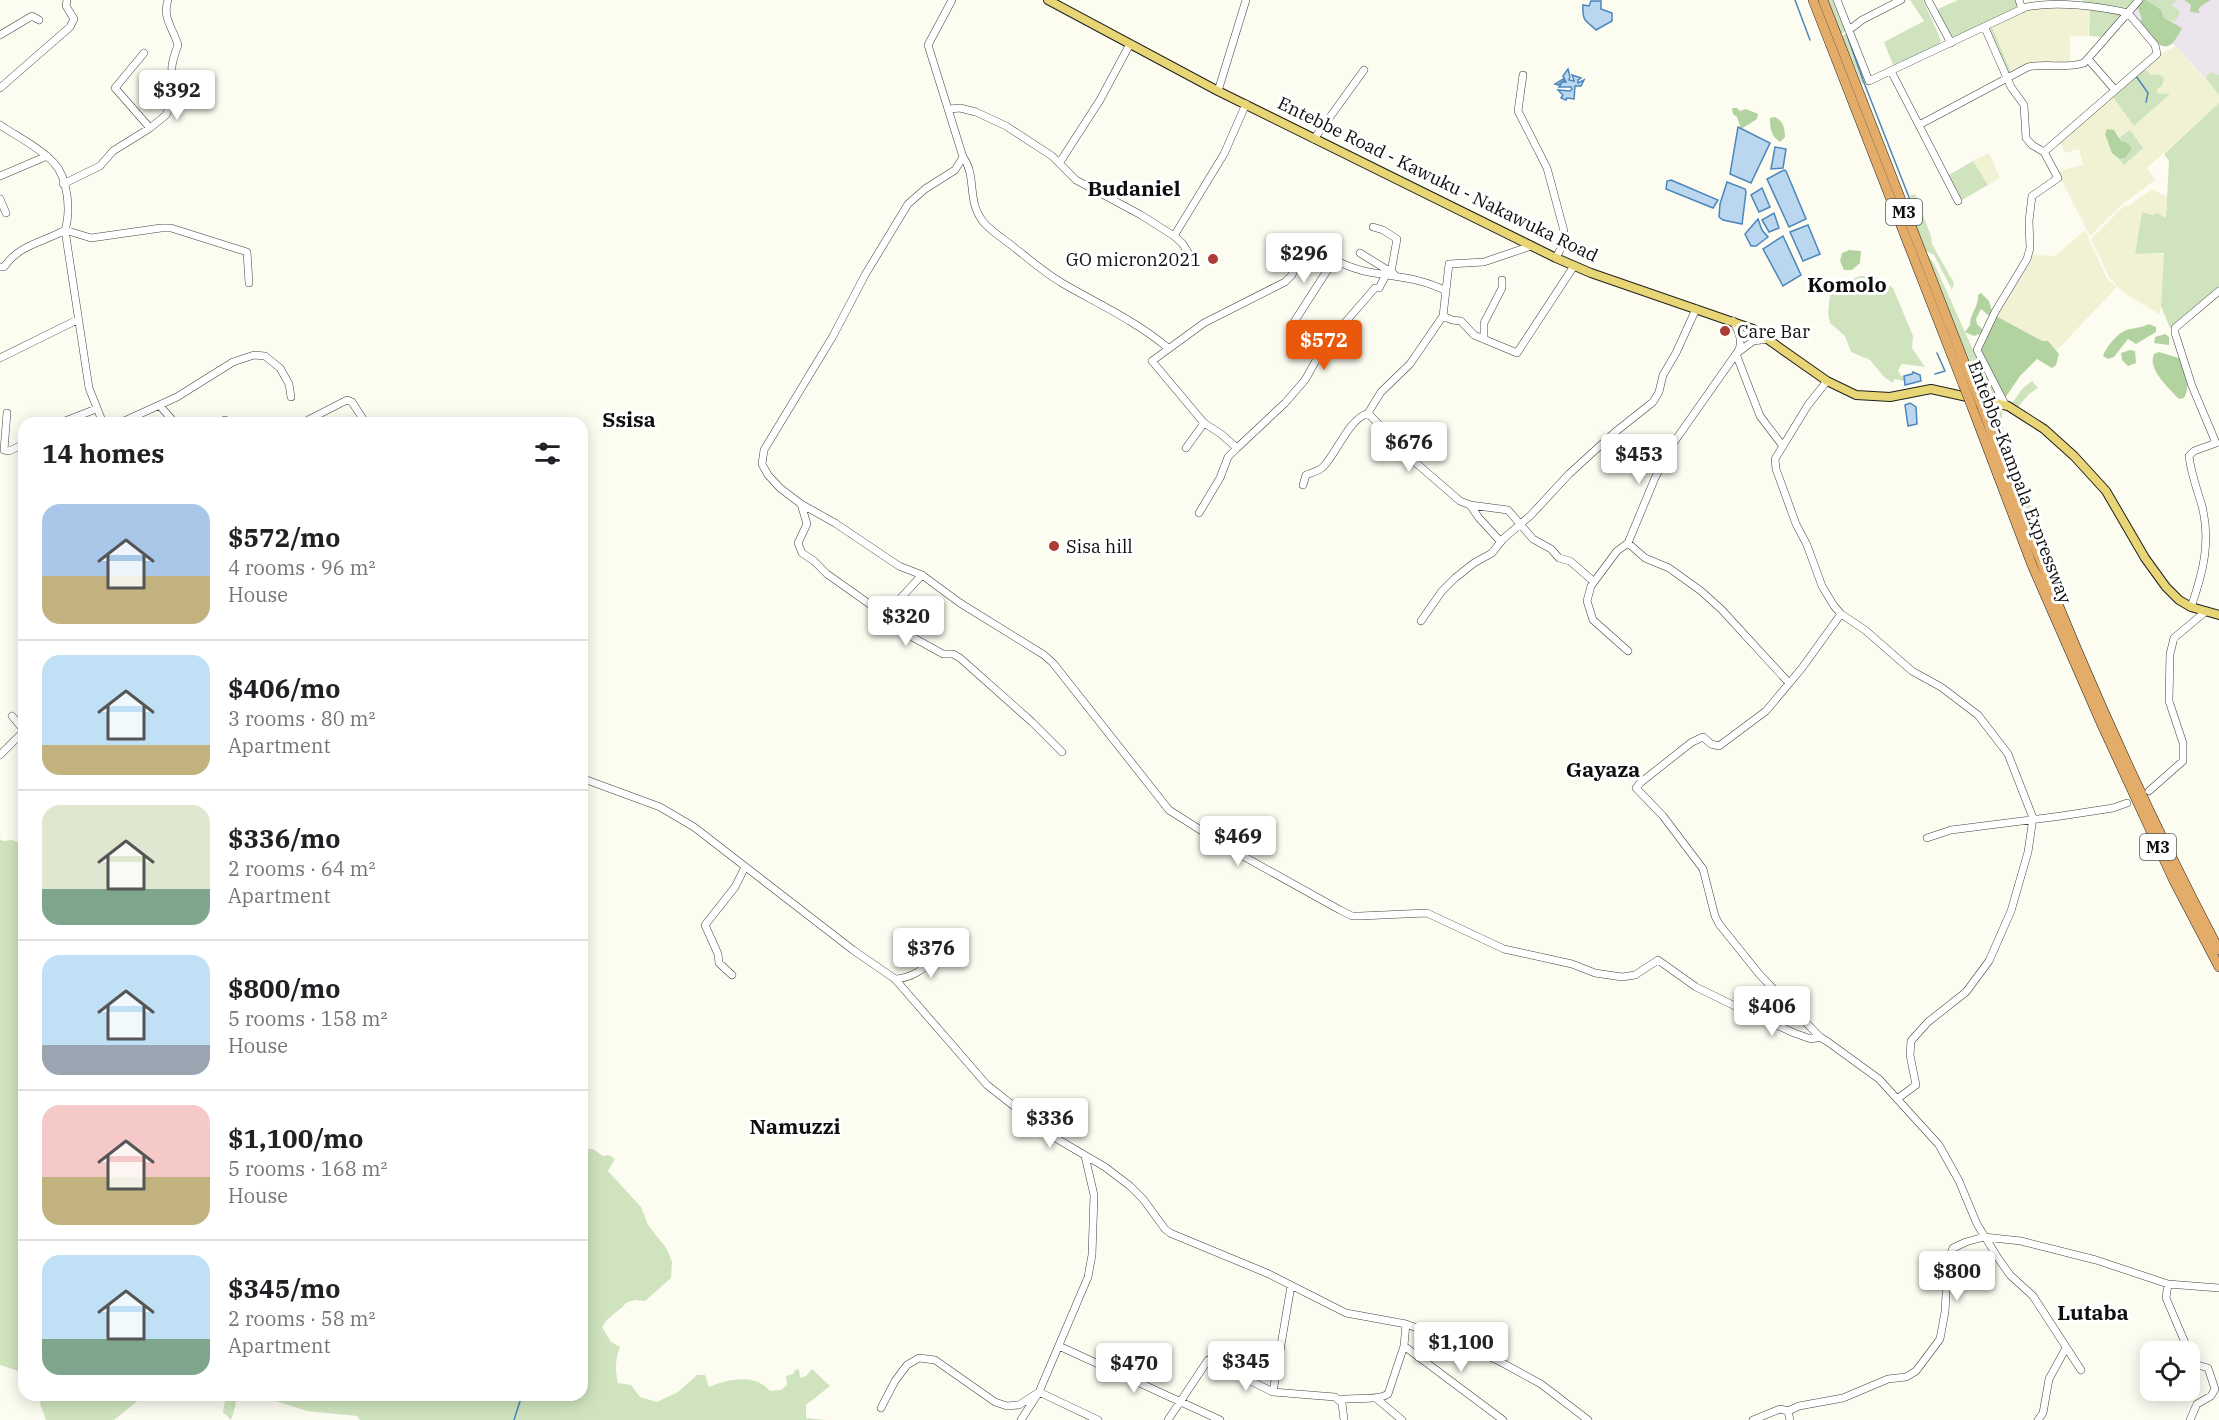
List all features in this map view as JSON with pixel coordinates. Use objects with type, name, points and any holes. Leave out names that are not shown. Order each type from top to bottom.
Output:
[{"type":"highway","name":"Entebbe-Kampala Expressway","points":[[1814,0],[1968,383]]},
{"type":"highway","name":"Entebbe-Kampala Expressway","points":[[1823,0],[1977,407],[2032,565],[2102,725],[2174,880],[2219,967]]},
{"type":"highway","name":"Entebbe-Kampala Expressway","points":[[1977,407],[2105,713],[2151,815],[2219,950]]},
{"type":"main road","name":"Entebbe Road - Kawuku - Nakawuka Road","points":[[1048,0],[1218,91],[1556,258],[1753,329],[1827,381],[1847,392],[1863,396],[1890,397],[1930,389],[2005,404],[2044,429],[2089,472],[2108,495],[2160,580],[2179,600],[2205,612],[2219,615]]},
{"type":"street","points":[[0,88],[70,27],[74,20],[66,6],[67,0]]},
{"type":"street","points":[[63,184],[100,166],[113,151],[150,128],[166,115],[169,108],[181,100],[183,96],[171,68],[171,61],[178,45],[166,21],[168,0]]},
{"type":"street","points":[[952,0],[928,45],[963,157],[970,171],[971,196],[985,225],[1049,275],[1125,318],[1168,348]]},
{"type":"street","points":[[1218,91],[1246,0]]},
{"type":"street","points":[[1837,0],[1868,81],[2022,9],[2038,6],[2080,7],[2128,13],[2155,45],[2157,54],[2044,152]]},
{"type":"street","points":[[1849,30],[1862,20],[1901,0]]},
{"type":"street","points":[[1928,0],[1951,43]]},
{"type":"street","points":[[2019,0],[2022,9]]},
{"type":"street","points":[[1919,125],[2006,77],[2033,66],[2084,63],[2139,0]]},
{"type":"street","points":[[0,35],[25,18],[32,16],[39,20]]},
{"type":"street","points":[[1985,28],[2006,77],[2025,107],[2026,138],[2032,145],[2044,152],[2058,178],[2032,196],[2028,221],[2030,248],[2027,260],[1995,312],[1976,352],[2005,404]]},
{"type":"street","points":[[1060,162],[1100,100],[1130,44]]},
{"type":"street","points":[[144,52],[115,88],[150,128]]},
{"type":"street","points":[[2088,59],[2115,90]]},
{"type":"street","points":[[1314,139],[1364,70]]},
{"type":"street","points":[[1891,71],[1958,201]]},
{"type":"street","points":[[1523,75],[1518,111],[1547,168],[1564,231],[1561,248],[1556,258]]},
{"type":"street","points":[[1174,236],[1224,154],[1246,104]]},
{"type":"street","points":[[949,110],[960,108],[976,112],[1006,126],[1060,162],[1076,180],[1141,215],[1174,236],[1182,243],[1191,257]]},
{"type":"street","points":[[0,125],[20,136],[47,156],[56,165],[66,187],[68,213],[65,230],[77,320],[89,388],[101,417]]},
{"type":"street","points":[[0,176],[47,156]]},
{"type":"street","points":[[963,157],[955,170],[924,189],[908,204],[833,336],[764,450],[762,464],[780,488],[801,504],[835,522],[906,570],[922,575],[960,603],[1044,655],[1053,663],[1169,810],[1232,850],[1340,910],[1352,916],[1427,913],[1504,949],[1572,964],[1595,973],[1629,977],[1658,960],[1696,987],[1735,1006],[1794,1034],[1811,1039],[1820,1037]]},
{"type":"street","points":[[0,199],[6,213]]},
{"type":"street","points":[[1199,513],[1220,478],[1228,457],[1267,422],[1292,395],[1305,380],[1319,355],[1335,334],[1375,288],[1379,288],[1391,274],[1397,239],[1373,227]]},
{"type":"street","points":[[0,267],[3,267],[12,255],[24,248],[49,240],[65,230],[91,238],[161,228],[193,234],[247,252],[249,283]]},
{"type":"street","points":[[1237,448],[1204,423],[1152,361],[1204,323],[1285,282],[1292,274],[1304,244],[1334,260],[1363,271],[1391,274],[1446,291]]},
{"type":"street","points":[[1303,485],[1306,475],[1322,469],[1344,436],[1362,415],[1368,413],[1380,392],[1410,364],[1443,316],[1448,267],[1451,263],[1484,261],[1532,246]]},
{"type":"street","points":[[1360,253],[1391,274]]},
{"type":"street","points":[[1294,322],[1334,260]]},
{"type":"street","points":[[1443,316],[1461,321],[1474,335],[1515,353],[1519,352],[1574,266]]},
{"type":"street","points":[[1484,338],[1484,323],[1502,288],[1502,280]]},
{"type":"street","points":[[2192,607],[2201,579],[2207,542],[2206,527],[2190,469],[2189,456],[2194,451],[2216,443],[2189,379],[2175,328],[2219,291]]},
{"type":"street","points":[[1421,621],[1442,591],[1455,578],[1492,553],[1591,454],[1653,402],[1659,392],[1663,375],[1696,309]]},
{"type":"street","points":[[0,358],[77,320]]},
{"type":"street","points":[[1628,651],[1593,620],[1587,601],[1593,581],[1617,551],[1628,543],[1655,478],[1672,445],[1739,351],[1740,339],[1733,321]]},
{"type":"street","points":[[1736,354],[1753,341],[1768,339]]},
{"type":"street","points":[[1736,354],[1760,416],[1782,445]]},
{"type":"street","points":[[133,417],[160,405],[233,362],[254,355],[265,356],[280,369],[289,384],[291,397]]},
{"type":"street","points":[[1827,381],[1782,445],[1775,459],[1776,469],[1822,586],[1841,614],[1865,630],[1921,677],[1941,687],[1978,715],[2008,754],[2033,818],[2028,852],[1999,942],[1989,961],[1966,992],[1928,1022],[1911,1041],[1910,1055],[1916,1085],[1897,1099]]},
{"type":"street","points":[[314,417],[347,400],[352,402],[362,417]]},
{"type":"street","points":[[160,405],[170,417]]},
{"type":"street","points":[[74,417],[96,408]]},
{"type":"street","points":[[8,413],[2,440],[4,450],[6,452],[18,447]]},
{"type":"street","points":[[1368,413],[1408,456],[1460,501],[1470,505],[1505,509],[1533,538],[1551,549],[1559,558],[1570,561],[1593,581]]},
{"type":"street","points":[[1186,448],[1204,423]]},
{"type":"street","points":[[801,504],[807,524],[798,543],[802,553],[814,561],[832,579],[914,638],[941,653],[953,654],[960,658],[1062,752]]},
{"type":"street","points":[[1470,505],[1501,542]]},
{"type":"street","points":[[1628,543],[1645,558],[1669,568],[1701,591],[1721,609],[1789,683]]},
{"type":"street","points":[[885,615],[922,575]]},
{"type":"street","points":[[2149,791],[2183,761],[2183,743],[2169,701],[2170,654],[2174,638],[2205,612]]},
{"type":"street","points":[[1841,614],[1766,711],[1719,746],[1711,744],[1703,737],[1697,739],[1650,774],[1636,788],[1663,816],[1703,869],[1715,916],[1729,938],[1760,975],[1820,1037],[1879,1079],[1945,1154],[1984,1237],[2010,1275],[2033,1296],[2081,1370]]},
{"type":"street","points":[[12,716],[18,723]]},
{"type":"street","points":[[0,755],[18,737]]},
{"type":"street","points":[[588,781],[620,790],[672,813],[694,827],[853,950],[895,979],[987,1085],[1025,1117],[1105,1167],[1130,1186],[1170,1233],[1269,1274],[1346,1312],[1406,1324],[1455,1342],[1541,1384],[1588,1420]]},
{"type":"street","points":[[1927,838],[1951,830],[2114,808],[2127,802]]},
{"type":"street","points":[[732,975],[719,963],[718,954],[705,927],[735,887],[744,867]]},
{"type":"street","points":[[895,979],[908,978],[915,974],[954,945]]},
{"type":"street","points":[[1021,1420],[1039,1392],[1088,1277],[1092,1255],[1094,1195],[1085,1156]]},
{"type":"street","points":[[1753,1420],[1780,1409],[1788,1411],[1799,1406],[1843,1398],[1888,1379],[1906,1377],[1916,1371],[1940,1339],[1951,1252],[1957,1246],[1984,1237],[2021,1241],[2097,1260],[2168,1284],[2219,1288]]},
{"type":"street","points":[[2168,1284],[2166,1298],[2185,1341]]},
{"type":"street","points":[[1273,1392],[1291,1286]]},
{"type":"street","points":[[1339,1400],[1355,1397],[1377,1399],[1384,1397],[1390,1390],[1404,1346],[1406,1324]]},
{"type":"street","points":[[1059,1346],[1220,1420]]},
{"type":"street","points":[[1404,1346],[1503,1420]]},
{"type":"street","points":[[2038,1420],[2043,1413],[2049,1379],[2066,1347]]},
{"type":"street","points":[[881,1408],[895,1381],[907,1365],[919,1358],[935,1360],[995,1402],[1007,1406],[1019,1405],[1039,1392]]},
{"type":"street","points":[[1168,1420],[1208,1360],[1273,1392],[1335,1397],[1344,1410],[1344,1420]]},
{"type":"street","points":[[2190,1420],[2197,1404],[2211,1396],[2215,1389],[2208,1368],[2200,1366]]},
{"type":"street","points":[[1039,1392],[1098,1420]]},
{"type":"street","points":[[1377,1399],[1402,1420]]},
{"type":"street","points":[[1788,1411],[1790,1420]]},
{"type":"shaded area","points":[[2142,0],[2219,0],[2219,75],[2211,72],[2205,78],[2174,44],[2159,46],[2131,14]]},
{"type":"green space","points":[[1828,0],[1836,0],[1848,30],[1841,34]]},
{"type":"green space","points":[[1910,0],[1923,0],[1941,40],[1938,46],[1893,65],[1884,42],[1924,21]]},
{"type":"green space","points":[[1958,0],[2017,0],[2018,5],[2013,11],[1954,39],[1949,37],[1936,10]]},
{"type":"green space","points":[[2083,0],[2136,0],[2126,11],[2082,5]]},
{"type":"green space","points":[[2141,0],[2146,0],[2161,10],[2164,18],[2182,28],[2171,44],[2161,45],[2140,21],[2142,19],[2137,5]]},
{"type":"green space","points":[[2147,0],[2178,0],[2171,5],[2179,10],[2179,15],[2174,22],[2164,18],[2161,10],[2149,4]]},
{"type":"green space","points":[[2184,0],[2211,0],[2201,6],[2198,10],[2200,13],[2190,12],[2191,5]]},
{"type":"green space","points":[[2029,9],[2090,10],[2088,36],[2070,36],[2070,63],[2041,62],[2012,74],[1992,27]]},
{"type":"green space","points":[[2090,10],[2122,14],[2102,37],[2089,36]]},
{"type":"green space","points":[[1992,27],[2012,74],[2009,75],[1989,30]]},
{"type":"green space","points":[[1848,32],[1867,81],[1862,84],[1842,36]]},
{"type":"green space","points":[[2176,46],[2219,95],[2219,103],[2147,168],[2155,180],[2124,203],[2090,236],[2057,171],[2083,165],[2079,149],[2065,153],[2061,144],[2057,146],[2112,96],[2134,126],[2141,120],[2170,94],[2158,93],[2156,88],[2162,86],[2164,78],[2151,75],[2145,69],[2162,53]],"holes":[[[2114,130],[2120,137],[2130,130],[2124,165],[2112,153]]]},
{"type":"green space","points":[[2145,69],[2151,75],[2158,74],[2164,78],[2162,86],[2157,89],[2158,93],[2170,94],[2134,126],[2112,96]]},
{"type":"green space","points":[[2211,72],[2219,75],[2219,95],[2205,78]]},
{"type":"green space","points":[[2219,103],[2219,286],[2170,328],[2161,306],[2164,253],[2135,254],[2142,212],[2153,215],[2157,213],[2166,218],[2169,161],[2164,154]]},
{"type":"green space","points":[[1732,108],[1740,111],[1746,109],[1758,114],[1757,119],[1741,129]]},
{"type":"green space","points":[[1775,117],[1782,123],[1785,131],[1785,137],[1780,142],[1771,128],[1770,118]]},
{"type":"green space","points":[[2107,129],[2114,130],[2122,142],[2126,142],[2132,148],[2125,158],[2119,159],[2112,153],[2105,134]]},
{"type":"green space","points":[[2130,130],[2143,148],[2124,165],[2119,159],[2125,158],[2120,137]]},
{"type":"green space","points":[[1989,153],[2000,178],[1988,185],[1973,161]]},
{"type":"green space","points":[[1973,161],[1988,185],[1962,200],[1959,199],[1947,176]]},
{"type":"green space","points":[[2152,189],[2167,197],[2166,219],[2142,212],[2135,254],[2164,254],[2159,314],[2123,292],[2109,277],[2091,239],[2125,205],[2128,206]]},
{"type":"green space","points":[[1915,194],[1932,244],[1954,283],[1952,290],[1934,255],[1926,251],[1912,216],[1911,212],[1916,210],[1910,196]]},
{"type":"green space","points":[[2085,230],[2107,279],[2117,287],[2057,350],[1996,316],[2031,261],[2031,255],[2055,256]]},
{"type":"green space","points":[[1849,250],[1861,251],[1860,263],[1852,270],[1844,270],[1840,261],[1842,253]]},
{"type":"green space","points":[[1925,253],[1934,263],[1978,361],[1997,395],[1978,389]]},
{"type":"green space","points":[[1860,276],[1877,278],[1893,288],[1913,336],[1912,348],[1925,367],[1902,364],[1898,370],[1901,376],[1904,376],[1904,381],[1894,379],[1893,383],[1884,377],[1870,360],[1851,352],[1845,336],[1830,323],[1828,313],[1831,287]]},
{"type":"green space","points":[[1981,293],[1989,301],[1993,314],[1988,315],[1981,309],[1976,319],[1982,333],[1974,336],[1965,332],[1970,325],[1978,295]]},
{"type":"green space","points":[[1996,316],[2042,341],[2048,341],[2059,354],[2056,365],[2052,368],[2037,359],[2020,376],[2005,398],[1978,351],[1990,326],[1987,321],[1990,317]]},
{"type":"green space","points":[[2149,324],[2156,327],[2156,332],[2136,344],[2128,339],[2114,357],[2108,359],[2103,356],[2110,343],[2122,332]]},
{"type":"green space","points":[[2165,334],[2169,337],[2169,345],[2154,343],[2155,337]]},
{"type":"green space","points":[[2135,351],[2136,363],[2128,366],[2122,360],[2121,353]]},
{"type":"green space","points":[[2159,352],[2179,358],[2187,383],[2184,398],[2179,399],[2156,372],[2153,360],[2154,354]]},
{"type":"green space","points":[[2032,381],[2038,388],[2029,394],[2018,407],[2012,403],[2022,389]]},
{"type":"green space","points":[[1984,406],[1997,407],[2002,410],[2002,422],[2009,450],[2036,518],[2030,521]]},
{"type":"green space","points":[[0,839],[18,842],[18,1371],[0,1365]]},
{"type":"green space","points":[[588,1149],[615,1159],[608,1171],[641,1207],[648,1225],[667,1249],[672,1262],[671,1278],[645,1301],[627,1302],[602,1327],[611,1342],[620,1347],[616,1365],[618,1383],[631,1385],[640,1397],[657,1402],[678,1392],[697,1375],[705,1375],[709,1387],[741,1379],[757,1382],[770,1391],[781,1390],[787,1385],[786,1376],[793,1374],[795,1370],[799,1369],[800,1378],[806,1376],[812,1369],[830,1386],[806,1405],[806,1418],[826,1420],[360,1420],[357,1416],[307,1411],[276,1401],[588,1401]]},
{"type":"green space","points":[[41,1401],[138,1401],[114,1420],[46,1420]]},
{"type":"green space","points":[[225,1401],[235,1401],[231,1420],[223,1412]]},
{"type":"water","points":[[1591,1],[1601,1],[1601,9],[1612,13],[1612,21],[1596,30],[1583,15],[1583,5],[1589,6]]},
{"type":"water","points":[[1568,69],[1569,80],[1574,81],[1572,75],[1581,78],[1578,83],[1584,80],[1581,86],[1575,86],[1574,99],[1567,98],[1566,100],[1561,98],[1563,95],[1558,90],[1570,91],[1572,89],[1571,87],[1559,87],[1562,82],[1566,82],[1563,76]]},
{"type":"water","points":[[1738,127],[1770,143],[1751,183],[1730,174]]},
{"type":"water","points":[[1775,147],[1786,149],[1783,168],[1771,169]]},
{"type":"water","points":[[1784,170],[1806,219],[1789,227],[1767,179]]},
{"type":"water","points":[[1671,180],[1718,200],[1713,208],[1666,189],[1667,181]]},
{"type":"water","points":[[1727,182],[1745,189],[1742,224],[1719,217],[1720,204]]},
{"type":"water","points":[[1762,188],[1770,207],[1759,212],[1751,195]]},
{"type":"water","points":[[1774,213],[1779,228],[1769,232],[1762,220]]},
{"type":"water","points":[[1758,219],[1762,230],[1768,237],[1756,246],[1751,246],[1745,234]]},
{"type":"water","points":[[1808,225],[1820,254],[1803,261],[1790,232]]},
{"type":"water","points":[[1783,236],[1801,275],[1783,286],[1763,249]]},
{"type":"water","points":[[1913,372],[1920,375],[1921,381],[1905,385],[1904,376]]},
{"type":"water","points":[[1910,403],[1916,407],[1917,424],[1908,426],[1905,405]]},
{"type":"waterway","points":[[1795,0],[1810,40]]},
{"type":"waterway","points":[[1847,35],[1914,210]]},
{"type":"waterway","points":[[2136,76],[2148,93],[2146,102]]},
{"type":"waterway","points":[[1935,374],[1945,371],[1937,353]]},
{"type":"waterway","points":[[514,1420],[520,1401]]},
{"type":"place","name":"GO micron2021","points":[[1213,259]]},
{"type":"place","name":"Care Bar","points":[[1725,331]]},
{"type":"place","name":"Sisa hill","points":[[1054,546]]},
{"type":"district","name":"Budaniel","points":[[1134,188]]},
{"type":"district","name":"Komolo","points":[[1847,284]]},
{"type":"district","name":"Ssisa","points":[[629,419]]},
{"type":"district","name":"Gayaza","points":[[1603,769]]},
{"type":"district","name":"Namuzzi","points":[[795,1126]]},
{"type":"district","name":"Lutaba","points":[[2093,1312]]}]
